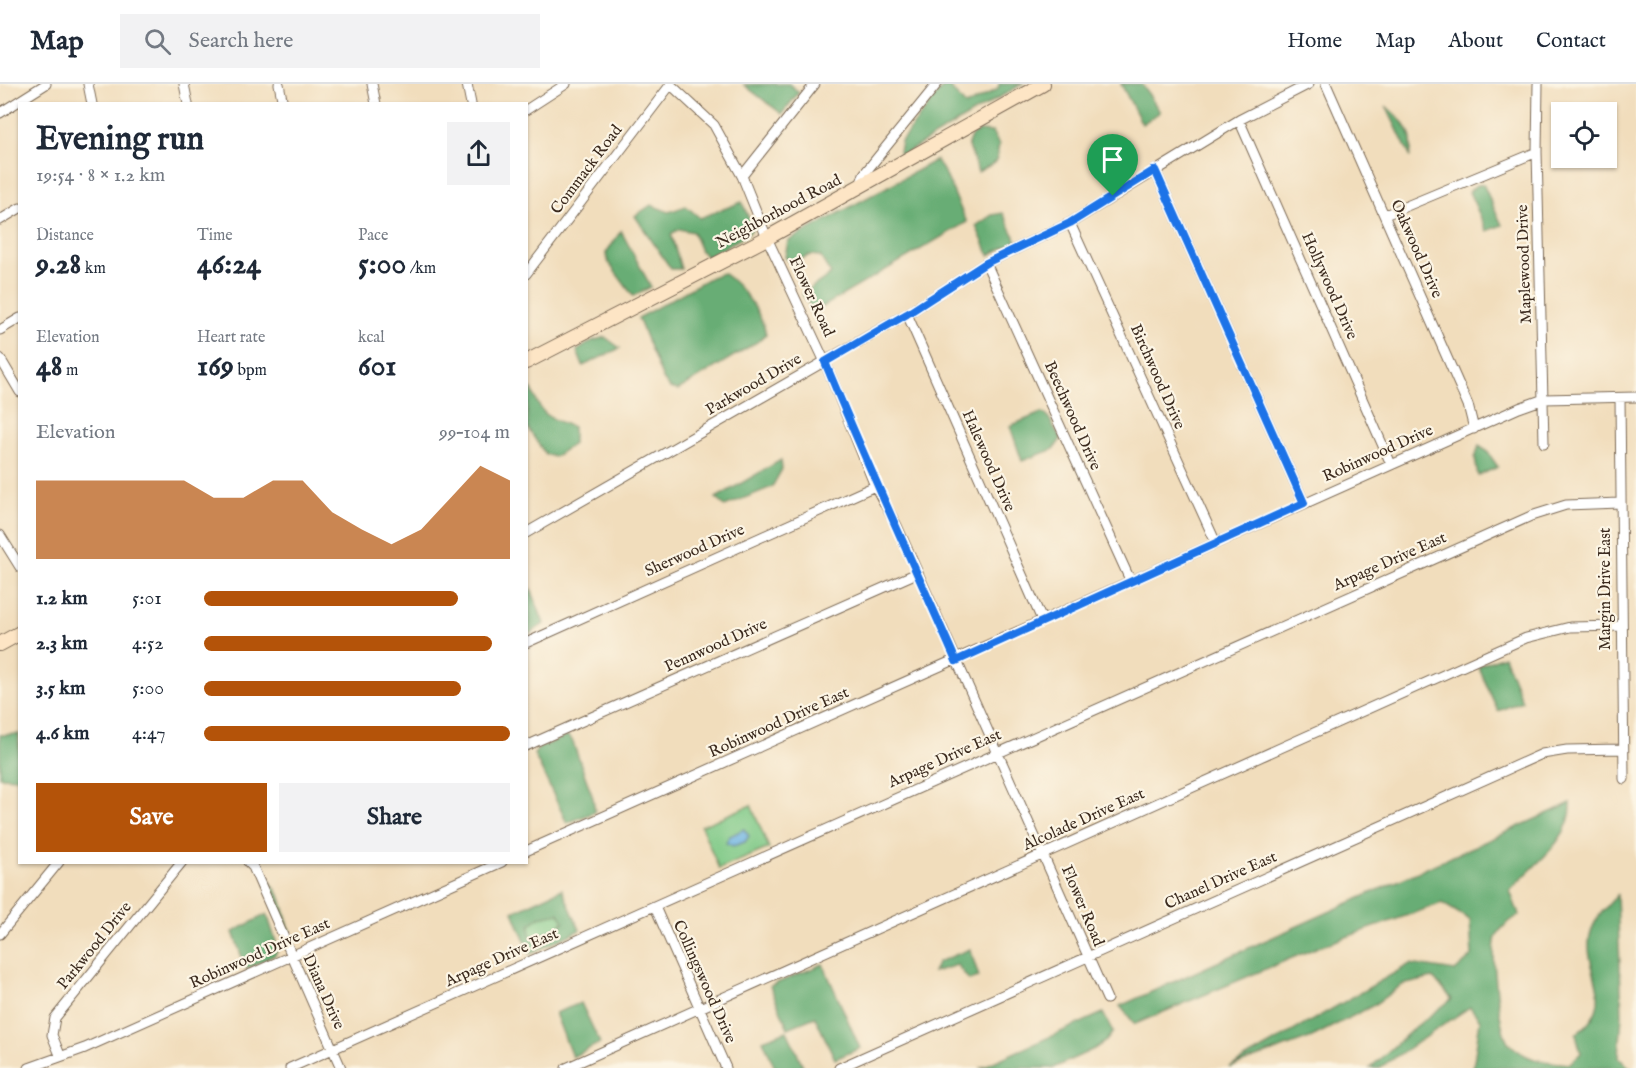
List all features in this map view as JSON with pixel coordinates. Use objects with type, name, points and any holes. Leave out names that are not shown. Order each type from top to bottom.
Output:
[{"type":"main road","name":"Neighborhood Road","points":[[528,361],[767,238],[1043,84]]},
{"type":"main road","points":[[0,644],[18,634]]},
{"type":"street","points":[[0,113],[46,84]]},
{"type":"street","points":[[88,84],[92,102]]},
{"type":"street","points":[[184,84],[188,102]]},
{"type":"street","points":[[279,84],[283,102]]},
{"type":"street","points":[[372,84],[376,102]]},
{"type":"street","points":[[467,84],[471,102]]},
{"type":"street","points":[[528,109],[566,84]]},
{"type":"street","name":"Flower Road","points":[[670,84],[714,125],[742,176],[767,238],[825,362],[875,486],[897,526],[1107,999]]},
{"type":"street","name":"Commack Road","points":[[528,271],[670,84]]},
{"type":"street","points":[[742,176],[815,84]]},
{"type":"street","points":[[860,186],[864,174],[937,84]]},
{"type":"street","name":"Parkwood Drive","points":[[528,532],[907,314],[986,263],[1070,223],[1239,120],[1309,84]]},
{"type":"street","name":"Oakwood Drive","points":[[1326,84],[1468,405],[1474,429]]},
{"type":"street","name":"Maplewood Drive","points":[[1538,84],[1537,152],[1544,443]]},
{"type":"street","name":"Hollywood Drive","points":[[1239,120],[1391,464]]},
{"type":"street","points":[[1385,215],[1537,152]]},
{"type":"street","points":[[1155,170],[1304,503]]},
{"type":"street","points":[[0,220],[18,209]]},
{"type":"street","name":"Birchwood Drive","points":[[1070,223],[1216,543]]},
{"type":"street","name":"Beechwood Drive","points":[[986,263],[1131,582]]},
{"type":"street","name":"Halewood Drive","points":[[907,314],[1042,620]]},
{"type":"street","points":[[0,330],[18,319]]},
{"type":"street","points":[[0,358],[18,389]]},
{"type":"street","name":"Robinwood Drive","points":[[1042,620],[1391,464],[1544,399],[1636,397]]},
{"type":"street","name":"Margin Drive East","points":[[1620,398],[1624,779]]},
{"type":"street","name":"Sherwood Drive","points":[[528,642],[875,486]]},
{"type":"street","name":"Arpage Drive East","points":[[290,1068],[1531,516],[1566,505],[1620,503]]},
{"type":"street","points":[[0,535],[18,564]]},
{"type":"street","name":"Pennwood Drive","points":[[528,745],[917,573]]},
{"type":"street","name":"Robinwood Drive East","points":[[528,850],[956,661],[1042,620]]},
{"type":"street","name":"Alcolade Drive East","points":[[566,1068],[1526,638],[1570,627],[1621,627]]},
{"type":"street","name":"Chanel Drive East","points":[[839,1068],[1542,754],[1567,750],[1622,748]]},
{"type":"street","points":[[0,934],[57,864]]},
{"type":"street","name":"Parkwood Drive","points":[[60,1055],[52,1035],[55,1018],[180,864]]},
{"type":"street","name":"Robinwood Drive East","points":[[29,1068],[60,1055],[85,1048],[498,864]]},
{"type":"street","name":"Diana Drive","points":[[250,865],[341,1068]]},
{"type":"street","name":"Collingswood Drive","points":[[655,907],[726,1068]]},
{"type":"green space","points":[[789,84],[799,92],[782,114],[744,85]]},
{"type":"green space","points":[[999,84],[1022,84],[901,156],[899,152],[901,141],[942,88],[949,86],[966,106],[998,89]]},
{"type":"green space","points":[[1121,84],[1142,84],[1160,112],[1142,124]]},
{"type":"green space","points":[[1386,106],[1403,122],[1410,134],[1410,156]]},
{"type":"green space","points":[[979,131],[992,132],[999,145],[996,162],[978,172],[968,144],[971,136]]},
{"type":"green space","points":[[936,160],[967,222],[814,312],[802,294],[831,274],[820,256],[810,255],[791,263],[785,257],[788,241]]},
{"type":"green space","points":[[1483,184],[1502,225],[1487,231],[1469,192],[1475,186]]},
{"type":"green space","points":[[742,202],[753,228],[747,235],[707,257],[701,251],[693,232],[679,229],[671,234],[681,269],[671,269],[635,216],[651,205],[669,212],[686,206],[700,218]]},
{"type":"green space","points":[[1003,213],[1017,241],[989,255],[976,226],[992,215]]},
{"type":"green space","points":[[621,231],[651,287],[633,296],[608,262],[606,253]]},
{"type":"green space","points":[[723,273],[750,300],[760,317],[766,334],[757,342],[678,390],[670,388],[663,379],[638,318],[711,277]]},
{"type":"green space","points":[[605,337],[620,348],[583,366],[577,351],[592,341]]},
{"type":"green space","points":[[528,387],[532,389],[538,405],[546,414],[573,427],[573,444],[554,457],[545,454],[528,428]]},
{"type":"green space","points":[[1041,413],[1047,415],[1061,439],[1054,449],[1022,461],[1010,426]]},
{"type":"green space","points":[[1479,446],[1487,451],[1498,467],[1478,476],[1475,458]]},
{"type":"green space","points":[[781,460],[782,469],[772,487],[725,506],[716,498]]},
{"type":"green space","points":[[531,589],[544,624],[528,634],[528,590]]},
{"type":"green space","points":[[1504,656],[1522,701],[1498,711],[1478,666]]},
{"type":"green space","points":[[18,734],[18,778],[0,777],[0,735]]},
{"type":"green space","points":[[567,736],[572,740],[593,798],[595,812],[567,823],[534,754],[539,748]]},
{"type":"green space","points":[[1571,803],[1570,816],[1558,841],[1510,891],[1519,915],[1504,926],[1498,934],[1494,950],[1495,978],[1502,1025],[1509,1043],[1529,1057],[1569,1064],[1581,1053],[1576,1034],[1590,1022],[1597,1009],[1598,996],[1589,943],[1592,929],[1600,915],[1617,895],[1622,1014],[1619,1057],[1630,1068],[1473,1068],[1480,1020],[1470,1007],[1379,1068],[1370,1068],[1414,1028],[1452,999],[1433,978],[1402,985],[1372,1006],[1312,1037],[1229,1068],[1410,964],[1455,971],[1472,956],[1470,920],[1442,903],[1318,947],[1135,1024],[1120,1006]]},
{"type":"green space","points":[[751,805],[769,848],[719,869],[701,826]]},
{"type":"green space","points":[[268,878],[281,898],[294,946],[266,886]]},
{"type":"green space","points":[[562,889],[580,930],[530,954],[513,912]],"holes":[[[559,913],[564,922],[558,928],[542,934],[538,942],[535,942],[530,935],[530,925],[539,917]]]},
{"type":"green space","points":[[559,913],[564,921],[538,943],[535,942],[530,935],[530,925],[539,917]]},
{"type":"green space","points":[[267,914],[278,948],[275,955],[246,969],[233,932]]},
{"type":"green space","points":[[970,949],[979,977],[969,980],[957,965],[933,972],[938,962]]},
{"type":"green space","points":[[823,964],[860,1048],[835,1059],[815,1017],[788,1028],[770,986]]},
{"type":"green space","points":[[581,1003],[600,1043],[572,1057],[555,1013]]},
{"type":"green space","points":[[1103,1013],[1113,1032],[1106,1041],[1053,1068],[980,1068]]},
{"type":"green space","points":[[787,1031],[804,1068],[775,1068],[763,1040]]},
{"type":"water","points":[[744,829],[749,836],[745,842],[733,846],[726,843],[730,836]]},
{"type":"route","points":[[1155,170],[1304,503],[956,661],[897,526],[875,486],[825,362],[907,314],[986,263],[1070,223],[1113,196],[1155,170]]}]
